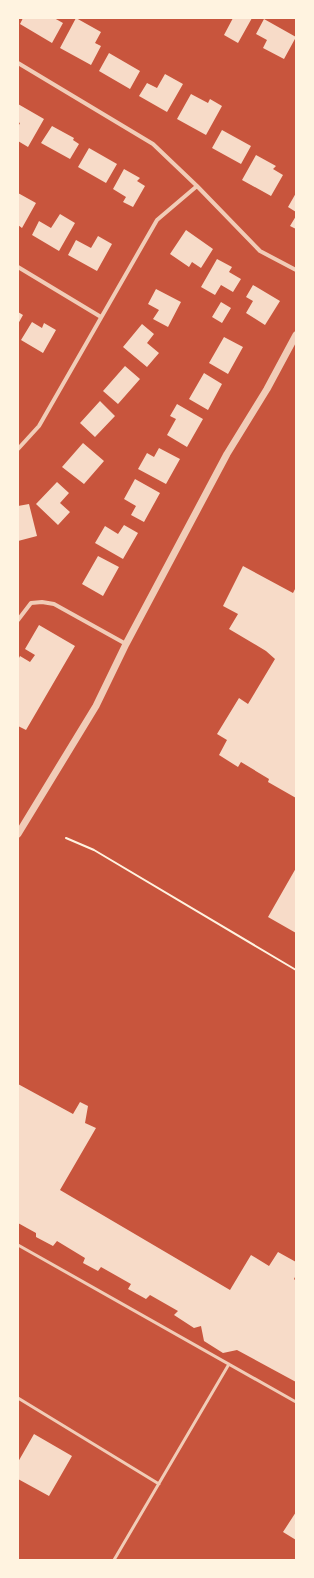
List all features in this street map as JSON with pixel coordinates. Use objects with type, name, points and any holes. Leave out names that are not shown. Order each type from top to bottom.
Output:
[{"type":"street","points":[[18,63],[153,144],[260,250],[296,270]]},
{"type":"street","points":[[18,449],[39,426],[157,220],[197,186]]},
{"type":"street","points":[[18,267],[101,317]]},
{"type":"street","points":[[18,834],[96,706],[126,644],[227,454],[267,389],[296,335]]},
{"type":"street","points":[[18,620],[31,603],[42,602],[54,604],[126,644]]},
{"type":"lane","points":[[18,1245],[296,1402]]},
{"type":"lane","points":[[114,1560],[229,1364]]},
{"type":"lane","points":[[18,1398],[159,1484]]},
{"type":"path","points":[[66,838],[94,850],[296,970]]},
{"type":"building","points":[[23,18],[54,18],[63,23],[52,43],[20,24]]},
{"type":"building","points":[[76,18],[101,32],[95,43],[101,46],[91,65],[60,48]]},
{"type":"building","points":[[233,18],[252,18],[238,43],[224,35]]},
{"type":"building","points":[[264,19],[296,37],[284,59],[263,48],[267,40],[256,34]]},
{"type":"building","points":[[109,53],[140,71],[130,89],[99,71]]},
{"type":"building","points":[[165,74],[183,84],[167,112],[139,96],[147,83],[157,88]]},
{"type":"building","points":[[191,94],[208,103],[210,99],[222,106],[206,135],[177,119]]},
{"type":"building","points":[[18,104],[44,119],[28,147],[18,141],[18,127],[20,123],[18,122]]},
{"type":"building","points":[[52,126],[74,138],[73,140],[79,144],[70,159],[41,143]]},
{"type":"building","points":[[222,130],[251,146],[241,164],[212,148]]},
{"type":"building","points":[[89,148],[117,164],[106,183],[78,167]]},
{"type":"building","points":[[256,155],[276,166],[273,169],[283,175],[271,196],[242,180]]},
{"type":"building","points":[[124,169],[140,178],[137,181],[145,186],[133,207],[123,202],[126,197],[113,189]]},
{"type":"building","points":[[18,193],[36,203],[22,228],[18,225]]},
{"type":"building","points":[[296,193],[296,212],[288,207]]},
{"type":"building","points":[[60,214],[75,223],[59,251],[32,235],[39,221],[51,228]]},
{"type":"building","points":[[296,216],[296,229],[290,226]]},
{"type":"building","points":[[186,230],[213,249],[201,268],[192,262],[189,267],[170,254]]},
{"type":"building","points":[[98,236],[112,244],[97,271],[68,255],[76,240],[91,248]]},
{"type":"building","points":[[217,259],[232,267],[229,272],[241,279],[233,292],[221,285],[215,295],[201,287]]},
{"type":"building","points":[[253,285],[280,301],[265,325],[246,313],[253,301],[246,297]]},
{"type":"building","points":[[156,289],[181,302],[168,327],[153,319],[159,310],[148,304]]},
{"type":"building","points":[[221,302],[231,308],[222,323],[212,317]]},
{"type":"building","points":[[18,312],[23,315],[18,324]]},
{"type":"building","points":[[32,322],[42,328],[44,323],[56,330],[43,353],[21,340]]},
{"type":"building","points":[[142,324],[154,334],[147,343],[159,353],[147,367],[123,347]]},
{"type":"building","points":[[224,337],[243,347],[228,374],[209,363]]},
{"type":"building","points":[[125,366],[140,379],[118,404],[103,391]]},
{"type":"building","points":[[204,373],[222,384],[208,410],[189,399]]},
{"type":"building","points":[[100,401],[115,416],[95,437],[80,423]]},
{"type":"building","points":[[177,404],[203,419],[187,447],[167,435],[176,419],[170,416]]},
{"type":"building","points":[[83,443],[104,461],[84,484],[62,467]]},
{"type":"building","points":[[159,448],[180,459],[166,484],[138,469],[147,453],[154,457]]},
{"type":"building","points":[[135,479],[160,493],[144,522],[131,515],[136,506],[124,499]]},
{"type":"building","points":[[57,482],[69,493],[60,503],[70,512],[58,525],[36,504]]},
{"type":"building","points":[[29,504],[37,536],[18,541],[18,506]]},
{"type":"building","points":[[124,525],[138,533],[123,559],[95,543],[105,526],[118,534]]},
{"type":"building","points":[[98,556],[119,567],[103,596],[82,584]]},
{"type":"building","points":[[243,566],[293,593],[296,587],[296,798],[268,782],[269,779],[241,762],[238,767],[219,755],[227,740],[217,734],[239,698],[248,704],[275,659],[266,651],[229,629],[238,614],[223,606]]},
{"type":"building","points":[[39,625],[75,646],[26,730],[18,726],[18,660],[20,656],[30,662],[35,655],[25,649]]},
{"type":"building","points":[[296,868],[296,933],[268,917]]},
{"type":"building","points":[[18,1084],[73,1114],[80,1102],[88,1106],[85,1123],[96,1128],[60,1190],[230,1290],[251,1255],[269,1266],[278,1252],[296,1262],[296,1275],[294,1279],[296,1281],[296,1382],[237,1350],[223,1353],[204,1341],[201,1326],[194,1328],[174,1315],[178,1311],[150,1295],[146,1299],[128,1289],[131,1284],[101,1267],[98,1271],[83,1263],[85,1258],[57,1241],[53,1246],[36,1237],[36,1233],[18,1223]]},
{"type":"building","points":[[34,1434],[72,1456],[49,1496],[18,1479],[18,1462]]},
{"type":"building","points":[[296,1512],[296,1540],[283,1532]]}]
